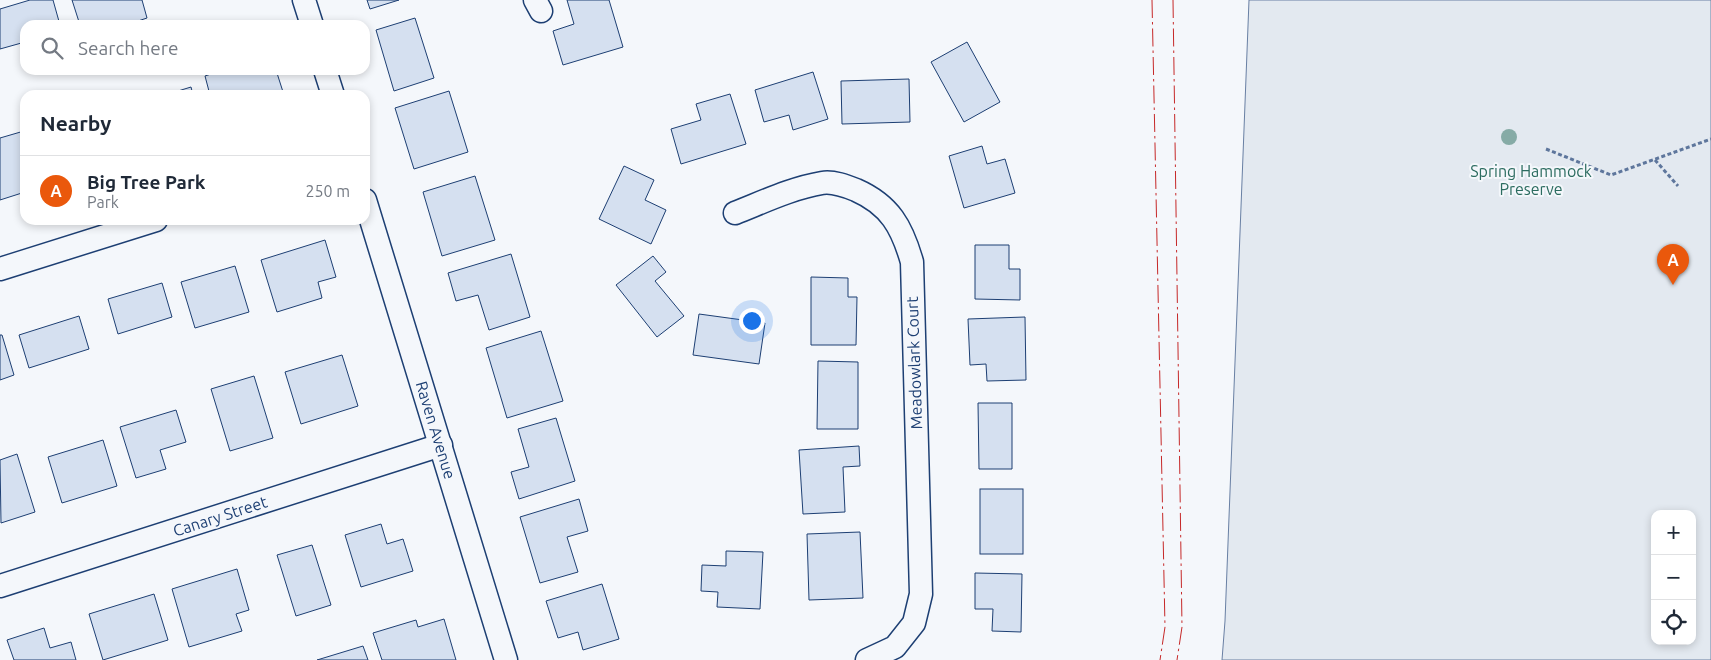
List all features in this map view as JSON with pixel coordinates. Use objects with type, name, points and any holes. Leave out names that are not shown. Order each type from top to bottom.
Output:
[{"type":"street","points":[[304,0],[310,20]]},
{"type":"street","points":[[327,75],[331,90]]},
{"type":"street","name":"Meadowlark Court","points":[[735,213],[799,189],[824,183],[846,186],[871,197],[890,212],[905,238],[912,262],[920,594],[914,623],[895,647],[866,660]]},
{"type":"street","name":"Raven Avenue","points":[[370,216],[506,660]]},
{"type":"street","points":[[0,269],[140,225]]},
{"type":"street","name":"Canary Street","points":[[0,586],[441,445]]},
{"type":"path","points":[[1546,149],[1611,175],[1711,139]]},
{"type":"path","points":[[1655,160],[1678,186]]},
{"type":"green space","name":"Spring Hammock Preserve","points":[[1249,0],[1711,0],[1711,660],[1222,660]]},
{"type":"building","points":[[30,0],[53,0],[59,20],[20,20],[20,43],[0,49],[0,9]]},
{"type":"building","points":[[72,0],[142,0],[147,18],[141,20],[78,20]]},
{"type":"building","points":[[367,0],[399,0],[370,9]]},
{"type":"building","points":[[567,0],[609,0],[623,47],[563,65],[553,31],[574,24]]},
{"type":"building","points":[[415,18],[434,78],[394,91],[376,30]]},
{"type":"building","points":[[967,42],[1000,102],[964,122],[931,62]]},
{"type":"building","points":[[813,72],[828,119],[793,130],[789,115],[764,122],[755,90]]},
{"type":"building","points":[[278,75],[282,90],[209,90],[205,76]]},
{"type":"building","points":[[909,79],[910,122],[842,124],[841,81]]},
{"type":"building","points":[[191,87],[192,90],[181,90]]},
{"type":"building","points":[[449,91],[468,152],[414,169],[395,108]]},
{"type":"building","points":[[730,94],[746,144],[681,164],[671,129],[701,120],[696,104]]},
{"type":"building","points":[[20,132],[20,194],[0,200],[0,138]]},
{"type":"building","points":[[982,146],[987,164],[1005,159],[1015,193],[964,208],[949,156]]},
{"type":"building","points":[[624,166],[654,180],[645,200],[666,210],[651,244],[599,219]]},
{"type":"building","points":[[475,176],[495,240],[442,256],[423,192]]},
{"type":"building","points":[[325,240],[336,277],[318,282],[322,298],[277,312],[261,260]]},
{"type":"building","points":[[975,245],[1009,245],[1009,269],[1020,269],[1020,300],[975,299]]},
{"type":"building","points":[[511,254],[530,317],[489,330],[478,295],[456,301],[448,273]]},
{"type":"building","points":[[653,256],[666,272],[655,281],[684,316],[657,337],[616,285]]},
{"type":"building","points":[[235,266],[249,312],[195,328],[181,282]]},
{"type":"building","points":[[811,277],[848,278],[848,297],[857,297],[856,345],[811,345]]},
{"type":"building","points":[[162,283],[172,317],[118,334],[108,299]]},
{"type":"building","points":[[699,314],[765,323],[759,364],[693,355]]},
{"type":"building","points":[[79,316],[89,349],[29,368],[19,335]]},
{"type":"building","points":[[1025,317],[1026,380],[987,381],[986,364],[970,365],[968,319]]},
{"type":"building","points":[[541,331],[563,401],[507,418],[486,348]]},
{"type":"building","points":[[0,335],[2,335],[14,375],[0,380]]},
{"type":"building","points":[[342,355],[358,406],[301,424],[285,372]]},
{"type":"building","points":[[818,361],[858,362],[858,429],[817,429]]},
{"type":"building","points":[[254,376],[273,438],[230,451],[211,389]]},
{"type":"building","points":[[978,403],[1012,403],[1012,469],[979,469]]},
{"type":"building","points":[[176,410],[186,442],[160,450],[166,469],[136,478],[120,427]]},
{"type":"building","points":[[556,418],[575,481],[519,499],[511,472],[529,467],[518,429]]},
{"type":"building","points":[[103,440],[117,486],[62,503],[48,457]]},
{"type":"building","points":[[859,446],[860,466],[843,467],[845,512],[803,514],[799,450]]},
{"type":"building","points":[[17,454],[35,512],[1,523],[0,460]]},
{"type":"building","points":[[980,489],[1023,489],[1023,554],[980,554]]},
{"type":"building","points":[[579,499],[588,531],[567,537],[578,572],[540,583],[520,517]]},
{"type":"building","points":[[381,524],[387,544],[403,539],[413,571],[361,587],[345,535]]},
{"type":"building","points":[[860,532],[863,598],[809,600],[807,534]]},
{"type":"building","points":[[312,545],[331,605],[296,616],[277,555]]},
{"type":"building","points":[[726,551],[763,552],[760,609],[717,607],[718,592],[701,591],[702,565],[726,566]]},
{"type":"building","points":[[237,569],[249,610],[236,614],[242,631],[189,647],[172,589]]},
{"type":"building","points":[[975,573],[1022,574],[1021,632],[992,631],[993,609],[975,609]]},
{"type":"building","points":[[602,584],[619,639],[583,650],[578,632],[558,638],[546,601]]},
{"type":"building","points":[[154,594],[168,640],[103,660],[89,614]]},
{"type":"building","points":[[444,619],[456,660],[382,660],[373,633],[416,620],[418,627]]},
{"type":"building","points":[[44,628],[50,648],[71,642],[76,660],[14,660],[7,640]]},
{"type":"building","points":[[363,646],[368,660],[317,660]]},
{"type":"power","points":[[1152,0],[1165,627],[1160,660]]},
{"type":"power","points":[[1173,0],[1182,627],[1177,660]]},
{"type":"place","name":"Big Tree Park","points":[[1673,285]]}]
